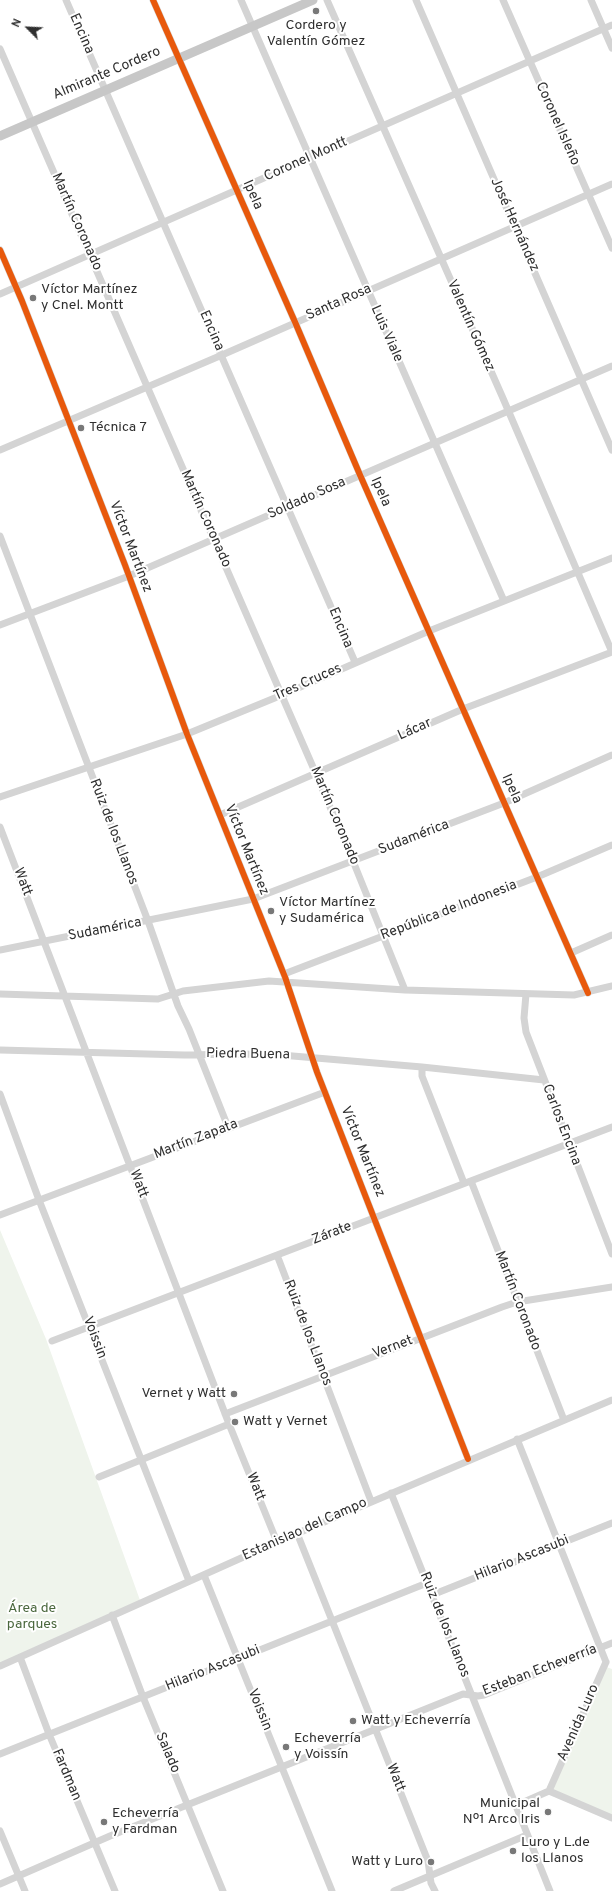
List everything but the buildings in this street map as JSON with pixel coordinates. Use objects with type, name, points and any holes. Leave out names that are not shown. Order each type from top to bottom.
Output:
[{"type":"main road","name":"Almirante Cordero","points":[[0,136],[105,89],[313,0]]},
{"type":"street","name":"Encina","points":[[66,0],[355,662]]},
{"type":"street","name":"Ipela","points":[[153,0],[588,993]]},
{"type":"street","name":"Luis Viale","points":[[241,0],[367,291],[504,601]]},
{"type":"street","name":"Valentín Gómez","points":[[327,0],[508,411],[612,652]]},
{"type":"street","name":"José Hernández","points":[[416,0],[612,450]]},
{"type":"street","name":"Coronel Isleño","points":[[503,0],[612,248]]},
{"type":"street","points":[[591,0],[612,48]]},
{"type":"street","name":"Coronel Montt","points":[[0,294],[612,25]]},
{"type":"street","name":"Martín Coronado","points":[[0,49],[282,695],[406,990]]},
{"type":"street","name":"Santa Rosa","points":[[0,450],[222,356],[440,258],[612,184]]},
{"type":"street","name":"Víctor Martínez","points":[[0,250],[16,287],[129,576],[187,734],[284,974],[325,1092],[468,1459]]},
{"type":"street","name":"Soldado Sosa","points":[[0,625],[129,576],[612,366]]},
{"type":"street","name":"Ruiz de los Llanos","points":[[0,536],[148,921],[173,994],[199,1054],[228,1128]]},
{"type":"street","name":"Tres Cruces","points":[[0,797],[187,734],[282,695],[429,631],[612,558]]},
{"type":"street","name":"Lácar","points":[[220,815],[463,709],[612,652]]},
{"type":"street","name":"Sudamérica","points":[[0,950],[253,899],[504,803],[612,755]]},
{"type":"street","name":"Watt","points":[[0,827],[180,1292],[229,1424],[277,1542]]},
{"type":"street","name":"República de Indonesia","points":[[284,974],[537,877],[612,844]]},
{"type":"street","points":[[571,953],[612,935]]},
{"type":"street","points":[[0,994],[158,999],[188,990],[259,982],[406,990],[574,995],[588,993],[612,986]]},
{"type":"street","name":"Carlos Encina","points":[[526,994],[524,1018],[526,1032],[568,1144],[612,1254]]},
{"type":"street","name":"Piedra Buena","points":[[0,1050],[241,1054],[312,1057],[544,1080]]},
{"type":"street","points":[[422,1067],[422,1076],[464,1184]]},
{"type":"street","name":"Martín Zapata","points":[[0,1214],[325,1092]]},
{"type":"street","name":"Voissin","points":[[0,1094],[39,1200],[189,1581]]},
{"type":"street","name":"Zárate","points":[[52,1341],[612,1127]]},
{"type":"street","name":"Martín Coronado","points":[[471,1181],[564,1420]]},
{"type":"street","name":"Ruiz de los Llanos","points":[[277,1255],[371,1501]]},
{"type":"street","name":"Vernet","points":[[226,1414],[517,1302],[612,1287]]},
{"type":"street","name":"Estanislao del Campo","points":[[0,1666],[297,1533],[468,1459],[612,1400]]},
{"type":"street","points":[[99,1477],[229,1424]]},
{"type":"street","points":[[517,1439],[600,1647],[609,1663]]},
{"type":"street","name":"Ruiz de los Llanos","points":[[391,1493],[517,1805],[550,1891]]},
{"type":"street","name":"Hilario Ascasubi","points":[[432,1595],[612,1523]]},
{"type":"street","name":"Watt","points":[[297,1533],[428,1861],[430,1875],[435,1891]]},
{"type":"street","name":"Voissin","points":[[204,1574],[332,1891]]},
{"type":"street","name":"Hilario Ascasubi","points":[[0,1754],[427,1583]]},
{"type":"street","name":"Salado","points":[[112,1615],[143,1696],[224,1891]]},
{"type":"street","name":"Esteban Echeverría","points":[[0,1884],[94,1842],[463,1694],[484,1695],[612,1643]]},
{"type":"street","name":"Fardman","points":[[20,1657],[49,1734],[114,1891]]},
{"type":"street","name":"Avenida Luro","points":[[549,1790],[609,1663]]},
{"type":"street","points":[[517,1805],[549,1790],[612,1818]]},
{"type":"street","points":[[0,1831],[25,1891]]},
{"type":"street","points":[[394,1891],[528,1835]]},
{"type":"green space","name":"Área de parques","points":[[0,1230],[46,1339],[141,1603],[0,1666]]},
{"type":"green space","points":[[606,1667],[612,1669],[612,1816],[553,1790]]},
{"type":"cycle path","points":[[153,0],[588,993]]},
{"type":"cycle path","points":[[0,250],[22,301],[125,565],[187,734],[285,977],[317,1072],[468,1459]]},
{"type":"place","name":"Cordero y Valentín Gómez","points":[[316,11]]},
{"type":"place","name":"Víctor Martínez y Cnel. Montt","points":[[33,298]]},
{"type":"place","name":"Técnica 7","points":[[81,428]]},
{"type":"place","name":"Víctor Martínez y Sudamérica","points":[[271,911]]},
{"type":"place","name":"Vernet y Watt","points":[[234,1394]]},
{"type":"place","name":"Watt y Vernet","points":[[235,1422]]},
{"type":"place","name":"Watt y Echeverría","points":[[353,1721]]},
{"type":"place","name":"Echeverría y Voissín","points":[[286,1747]]},
{"type":"place","name":"Municipal Nº1 Arco Iris","points":[[548,1812]]},
{"type":"place","name":"Echeverría y Fardman","points":[[104,1822]]},
{"type":"place","name":"Luro y L.de los Llanos","points":[[513,1851]]},
{"type":"place","name":"Watt y Luro","points":[[431,1862]]}]
